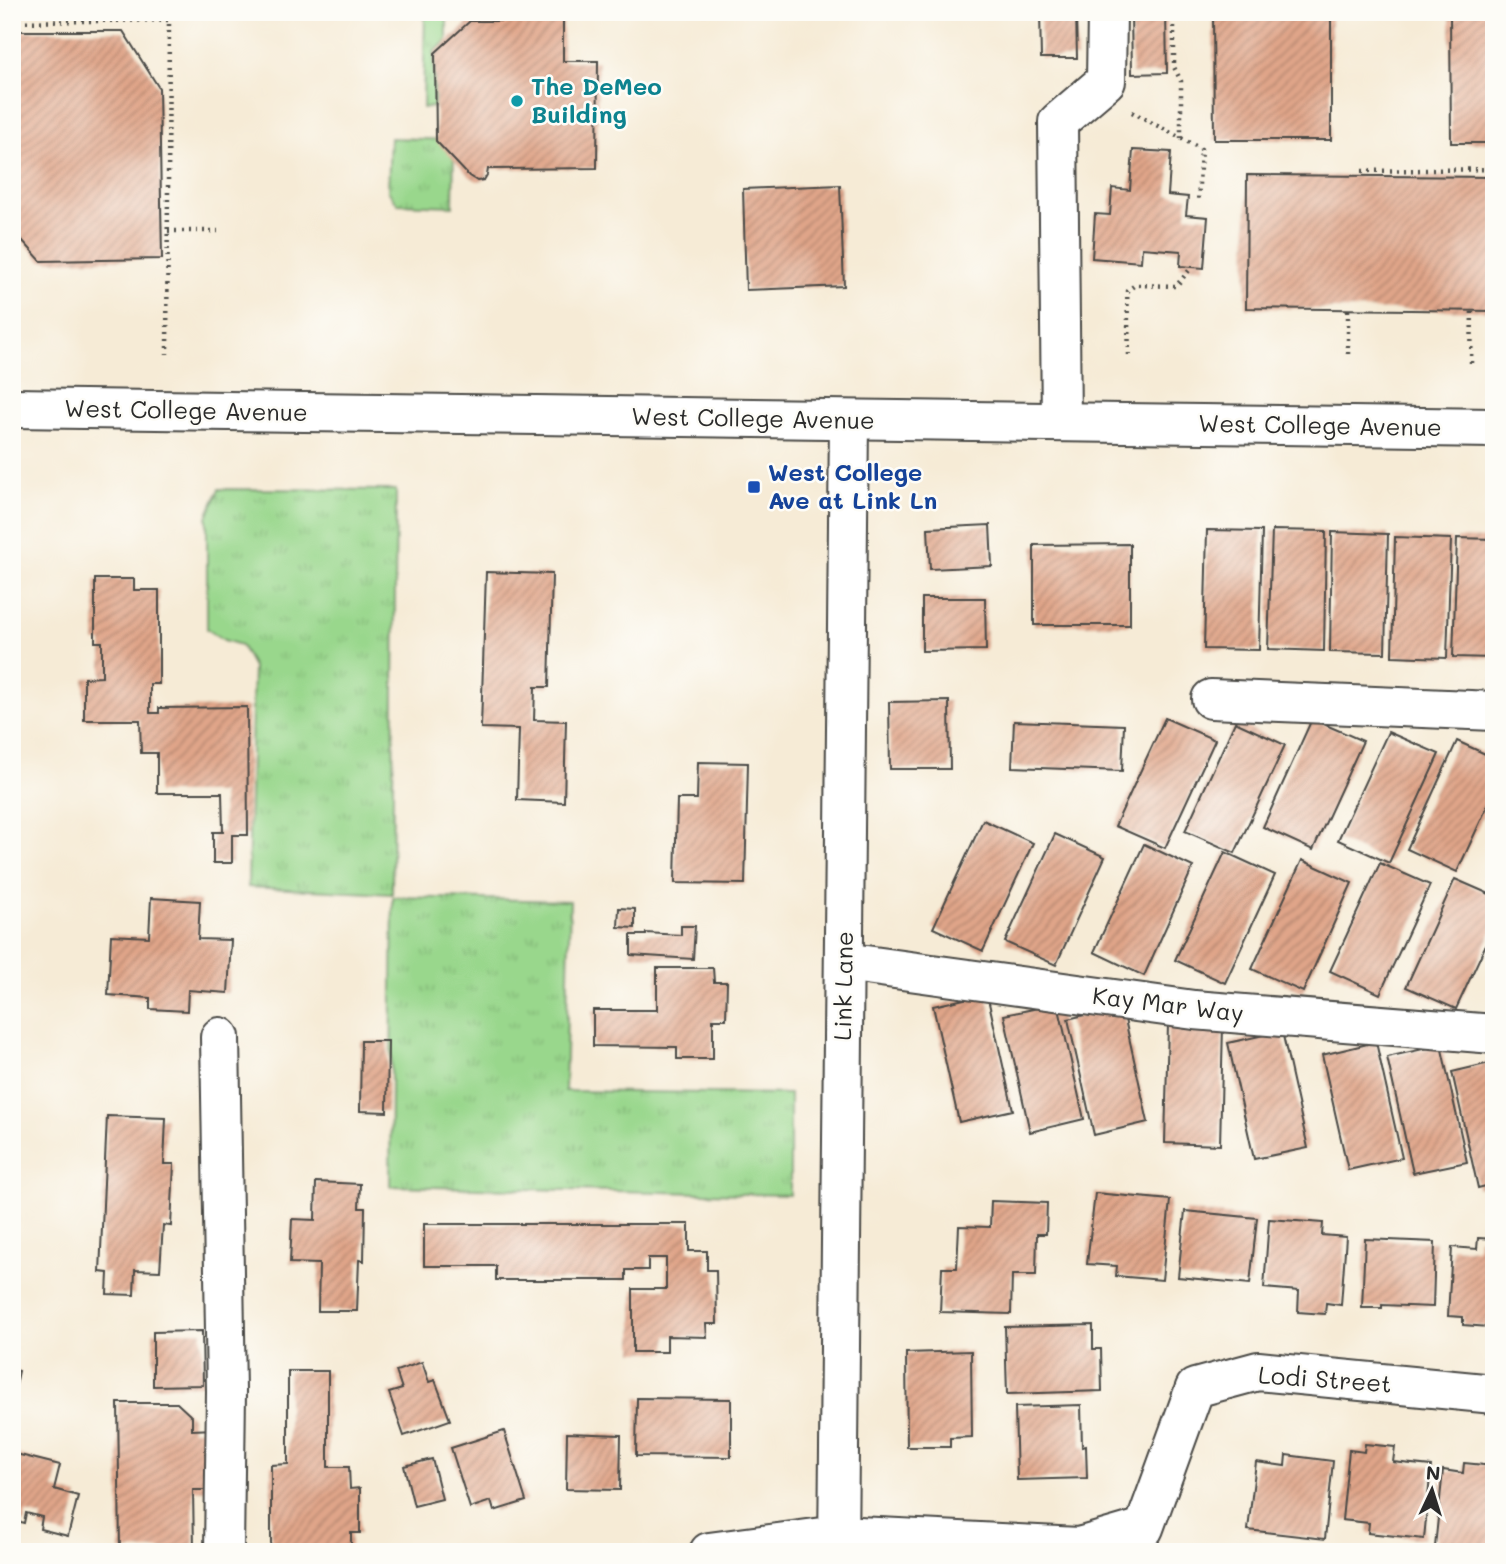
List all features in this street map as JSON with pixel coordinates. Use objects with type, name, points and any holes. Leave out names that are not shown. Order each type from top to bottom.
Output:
[{"type":"street","points":[[1061,422],[1058,122],[1106,81],[1107,12]]},
{"type":"street","name":"West College Avenue","points":[[12,408],[1494,428]]},
{"type":"street","name":"Link Lane","points":[[838,1544],[849,421]]},
{"type":"street","points":[[1211,699],[1494,711]]},
{"type":"street","name":"Kay Mar Way","points":[[844,962],[1194,1010],[1494,1034]]},
{"type":"street","points":[[220,1037],[226,1378],[224,1552]]},
{"type":"street","name":"Lodi Street","points":[[838,1544],[1079,1547],[1144,1528],[1195,1388],[1258,1371],[1494,1394]]},
{"type":"street","points":[[709,1552],[838,1544]]},
{"type":"path","points":[[1174,12],[1174,66],[1181,80],[1181,138]]},
{"type":"path","points":[[12,22],[169,20],[167,354]]},
{"type":"path","points":[[1094,92],[1201,149],[1198,202]]},
{"type":"path","points":[[1362,171],[1494,169]]},
{"type":"path","points":[[168,231],[218,231]]},
{"type":"path","points":[[1129,355],[1128,291],[1135,285],[1176,286],[1192,267]]},
{"type":"path","points":[[1348,310],[1348,357]]},
{"type":"path","points":[[1471,363],[1472,310]]},
{"type":"green space","points":[[425,12],[447,12],[447,40],[434,52],[434,107],[423,108]]},
{"type":"green space","points":[[390,138],[454,140],[453,206],[398,204],[388,191]]},
{"type":"green space","points":[[219,489],[396,490],[392,894],[248,887],[253,667],[241,645],[224,640],[207,629],[207,517]]},
{"type":"green space","points":[[393,897],[570,901],[565,1091],[790,1094],[790,1195],[390,1186]]},
{"type":"building","points":[[1040,12],[1076,12],[1077,58],[1041,58]]},
{"type":"building","points":[[1131,12],[1166,12],[1167,73],[1132,74]]},
{"type":"building","points":[[1213,12],[1331,12],[1331,140],[1214,140]]},
{"type":"building","points":[[1450,12],[1494,12],[1494,143],[1451,143]]},
{"type":"building","name":"The DeMeo Building","points":[[470,21],[563,21],[563,61],[598,61],[597,168],[488,169],[484,180],[477,181],[436,141],[435,53]]},
{"type":"building","points":[[12,31],[123,31],[159,88],[162,259],[41,261],[12,229]]},
{"type":"building","points":[[1133,150],[1171,152],[1168,195],[1188,197],[1186,215],[1208,217],[1204,268],[1180,266],[1181,251],[1142,248],[1141,262],[1092,258],[1095,214],[1110,215],[1112,188],[1130,190]]},
{"type":"building","points":[[1247,175],[1494,177],[1494,311],[1246,308]]},
{"type":"building","points":[[840,185],[844,286],[746,290],[743,189]]},
{"type":"building","points":[[990,525],[992,566],[930,569],[928,528]]},
{"type":"building","points":[[1207,530],[1262,531],[1259,650],[1204,649]]},
{"type":"building","points":[[1272,530],[1326,531],[1324,651],[1268,649]]},
{"type":"building","points":[[1332,532],[1388,534],[1385,653],[1330,652]]},
{"type":"building","points":[[1395,537],[1451,539],[1447,658],[1392,656]]},
{"type":"building","points":[[1457,538],[1494,539],[1494,658],[1453,657]]},
{"type":"building","points":[[1130,544],[1130,625],[1034,625],[1034,545]]},
{"type":"building","points":[[486,572],[552,574],[549,687],[535,687],[534,720],[566,721],[564,802],[517,800],[519,729],[481,728]]},
{"type":"building","points":[[95,579],[134,579],[134,590],[159,590],[159,684],[150,684],[150,713],[159,713],[159,708],[247,707],[248,835],[232,835],[232,863],[213,863],[213,832],[223,832],[222,793],[157,793],[157,753],[141,753],[140,720],[84,720],[84,678],[102,677],[102,642],[95,642]]},
{"type":"building","points":[[922,598],[985,598],[986,650],[922,651]]},
{"type":"building","points":[[949,701],[950,769],[890,769],[889,702]]},
{"type":"building","points":[[1165,718],[1215,740],[1165,848],[1115,826]]},
{"type":"building","points":[[1312,719],[1363,741],[1313,850],[1263,827]]},
{"type":"building","points":[[1014,721],[1124,725],[1122,771],[1012,767]]},
{"type":"building","points":[[1235,722],[1285,745],[1235,853],[1185,831]]},
{"type":"building","points":[[1388,732],[1439,754],[1389,863],[1338,840]]},
{"type":"building","points":[[1457,741],[1494,758],[1494,792],[1457,872],[1407,849]]},
{"type":"building","points":[[698,762],[748,763],[745,884],[675,883],[677,799],[697,799]]},
{"type":"building","points":[[983,820],[1033,843],[983,951],[933,928]]},
{"type":"building","points":[[1055,834],[1105,857],[1056,965],[1005,942]]},
{"type":"building","points":[[1144,844],[1193,867],[1144,976],[1094,952]]},
{"type":"building","points":[[1225,852],[1275,875],[1225,983],[1175,960]]},
{"type":"building","points":[[1302,860],[1352,883],[1303,992],[1252,969]]},
{"type":"building","points":[[1380,863],[1430,885],[1380,994],[1330,971]]},
{"type":"building","points":[[1455,879],[1494,896],[1494,927],[1456,1009],[1406,987]]},
{"type":"building","points":[[151,898],[200,901],[198,939],[231,940],[228,993],[188,990],[187,1011],[150,1009],[150,998],[108,995],[111,935],[149,937]]},
{"type":"building","points":[[619,908],[635,909],[635,928],[618,927]]},
{"type":"building","points":[[681,926],[695,926],[693,959],[631,955],[631,935],[681,935]]},
{"type":"building","points":[[657,968],[713,968],[714,982],[727,982],[726,1019],[713,1019],[713,1059],[677,1059],[677,1047],[593,1046],[593,1010],[657,1010]]},
{"type":"building","points":[[987,994],[1013,1110],[959,1122],[933,1006]]},
{"type":"building","points":[[1058,1004],[1084,1119],[1030,1132],[1004,1015]]},
{"type":"building","points":[[1122,1006],[1148,1122],[1094,1135],[1068,1019]]},
{"type":"building","points":[[1168,1024],[1223,1026],[1220,1145],[1165,1143]]},
{"type":"building","points":[[1282,1031],[1308,1148],[1254,1159],[1228,1043]]},
{"type":"building","points":[[361,1041],[388,1041],[387,1112],[360,1111]]},
{"type":"building","points":[[1376,1042],[1402,1158],[1348,1170],[1322,1055]]},
{"type":"building","points":[[1441,1045],[1467,1162],[1413,1173],[1387,1057]]},
{"type":"building","points":[[1494,1062],[1494,1184],[1478,1188],[1452,1072]]},
{"type":"building","points":[[107,1116],[166,1118],[164,1164],[174,1164],[171,1226],[163,1225],[160,1271],[135,1270],[134,1295],[107,1294],[108,1273],[100,1272]]},
{"type":"building","points":[[316,1182],[360,1184],[359,1208],[365,1208],[364,1261],[359,1260],[357,1311],[318,1311],[319,1264],[290,1263],[292,1219],[315,1220]]},
{"type":"building","points":[[1095,1193],[1170,1200],[1162,1280],[1116,1276],[1117,1266],[1087,1264]]},
{"type":"building","points":[[991,1201],[1047,1203],[1046,1234],[1037,1234],[1036,1275],[1012,1275],[1011,1314],[940,1312],[942,1268],[957,1268],[959,1226],[990,1227]]},
{"type":"building","points":[[1185,1211],[1257,1218],[1250,1284],[1178,1277]]},
{"type":"building","points":[[1269,1219],[1323,1223],[1322,1235],[1346,1237],[1341,1305],[1326,1303],[1325,1314],[1298,1312],[1299,1291],[1264,1288]]},
{"type":"building","points":[[424,1224],[689,1224],[689,1251],[707,1251],[707,1270],[716,1270],[717,1324],[706,1324],[707,1337],[667,1336],[667,1352],[633,1352],[633,1289],[666,1289],[666,1258],[648,1258],[648,1270],[626,1270],[626,1280],[496,1280],[496,1266],[424,1266]]},
{"type":"building","points":[[1478,1238],[1494,1239],[1494,1308],[1491,1308],[1489,1327],[1463,1325],[1463,1317],[1448,1316],[1452,1247],[1477,1249]]},
{"type":"building","points":[[1365,1239],[1435,1242],[1433,1307],[1382,1305],[1382,1308],[1362,1308]]},
{"type":"building","points":[[1093,1325],[1093,1349],[1101,1349],[1102,1391],[1007,1394],[1005,1327]]},
{"type":"building","points":[[202,1331],[203,1385],[153,1386],[153,1332]]},
{"type":"building","points":[[971,1351],[972,1437],[950,1438],[950,1447],[907,1447],[906,1353]]},
{"type":"building","points":[[422,1362],[429,1382],[435,1380],[450,1420],[404,1436],[389,1393],[402,1389],[396,1371]]},
{"type":"building","points":[[12,1369],[19,1371],[13,1399],[12,1399]]},
{"type":"building","points":[[288,1371],[328,1371],[328,1467],[349,1467],[350,1489],[360,1488],[360,1533],[351,1533],[351,1552],[271,1552],[271,1465],[288,1464]]},
{"type":"building","points":[[637,1398],[731,1399],[731,1457],[636,1456]]},
{"type":"building","points":[[118,1403],[177,1403],[192,1417],[192,1430],[215,1429],[216,1490],[193,1490],[194,1549],[120,1551]]},
{"type":"building","points":[[1081,1405],[1082,1447],[1086,1446],[1087,1478],[1017,1480],[1015,1407]]},
{"type":"building","points":[[504,1431],[526,1501],[494,1511],[491,1501],[470,1508],[451,1448]]},
{"type":"building","points":[[567,1433],[621,1435],[620,1490],[566,1489]]},
{"type":"building","points":[[1365,1444],[1395,1447],[1393,1462],[1431,1466],[1424,1539],[1368,1533],[1369,1523],[1342,1520],[1349,1450],[1364,1452]]},
{"type":"building","points":[[12,1453],[60,1465],[54,1489],[78,1496],[68,1536],[40,1529],[42,1517],[26,1513],[24,1523],[12,1520]]},
{"type":"building","points":[[1286,1455],[1333,1461],[1325,1539],[1248,1530],[1256,1462],[1285,1466]]},
{"type":"building","points":[[432,1459],[442,1499],[414,1506],[404,1466]]},
{"type":"building","points":[[1464,1463],[1494,1466],[1494,1552],[1435,1547],[1443,1470],[1463,1473]]},
{"type":"place","name":"The DeMeo Building","points":[[517,101]]},
{"type":"place","name":"West College Ave at Link Ln","points":[[754,487]]}]
